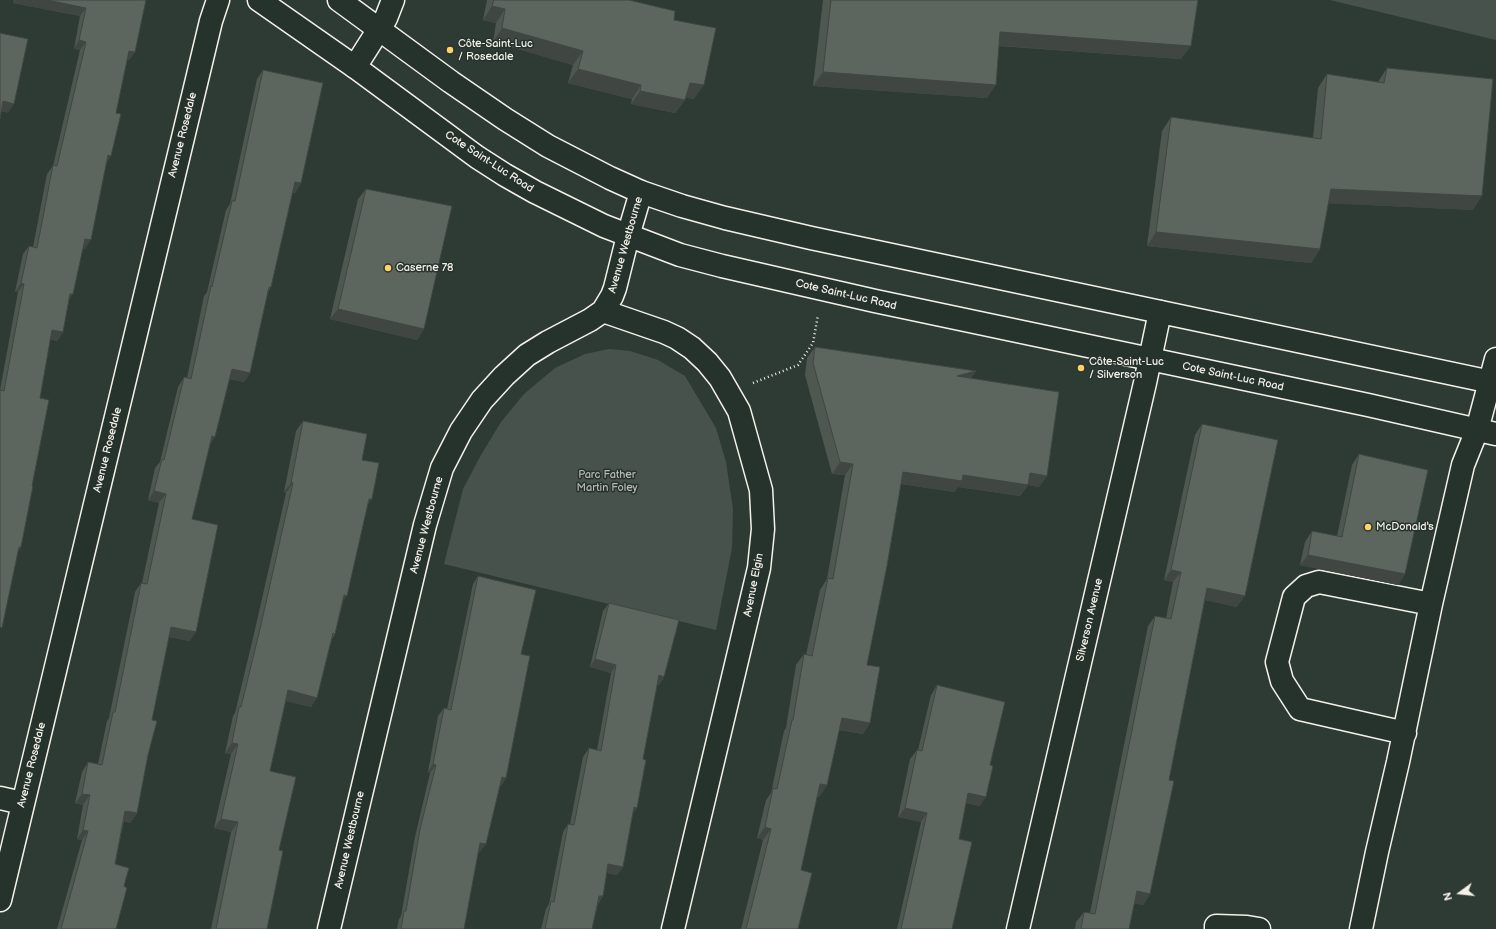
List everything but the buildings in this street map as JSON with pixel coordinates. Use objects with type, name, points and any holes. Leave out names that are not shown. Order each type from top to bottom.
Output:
[{"type":"street","name":"Avenue Rosedale","points":[[0,900],[22,803],[211,21],[218,0]]},
{"type":"street","name":"Cote Saint-Luc Road","points":[[259,0],[505,175],[565,208],[628,236],[680,255],[875,302],[1368,405],[1487,432]]},
{"type":"street","points":[[339,0],[480,102],[548,146],[641,192],[689,208],[760,227],[1493,383]]},
{"type":"street","points":[[355,67],[386,18],[393,0]]},
{"type":"street","name":"Avenue Westbourne","points":[[329,929],[425,525],[442,468],[461,431],[482,400],[504,376],[548,342],[590,320],[603,311],[615,288],[641,192]]},
{"type":"street","name":"Avenue Elgin","points":[[603,311],[678,338],[692,348],[707,362],[723,382],[739,411],[761,490],[763,529],[759,568],[673,929]]},
{"type":"street","name":"Silverson Avenue","points":[[1018,929],[1160,312]]},
{"type":"street","points":[[1361,929],[1376,852],[1405,734],[1431,604],[1463,465],[1487,432],[1496,359]]},
{"type":"street","points":[[1405,734],[1300,709],[1282,681],[1277,662],[1294,597],[1306,586],[1319,582],[1431,604]]},
{"type":"street","points":[[0,798],[22,803]]},
{"type":"street","points":[[1216,929],[1216,926],[1247,926],[1259,929]]},
{"type":"path","points":[[751,384],[798,365],[812,343],[819,313]]},
{"type":"green space","points":[[1330,0],[1496,0],[1496,40]]},
{"type":"green space","name":"Parc Father Martin Foley","points":[[609,349],[630,351],[658,360],[685,376],[716,428],[726,462],[733,509],[732,548],[716,630],[444,564],[463,489],[501,422],[524,394],[555,368],[585,354]]},
{"type":"place","name":"Côte-Saint-Luc / Rosedale","points":[[450,50]]},
{"type":"place","name":"Caserne 78","points":[[388,268]]},
{"type":"place","name":"Côte-Saint-Luc / Silverson","points":[[1081,368]]},
{"type":"place","name":"McDonald's","points":[[1368,527]]}]
